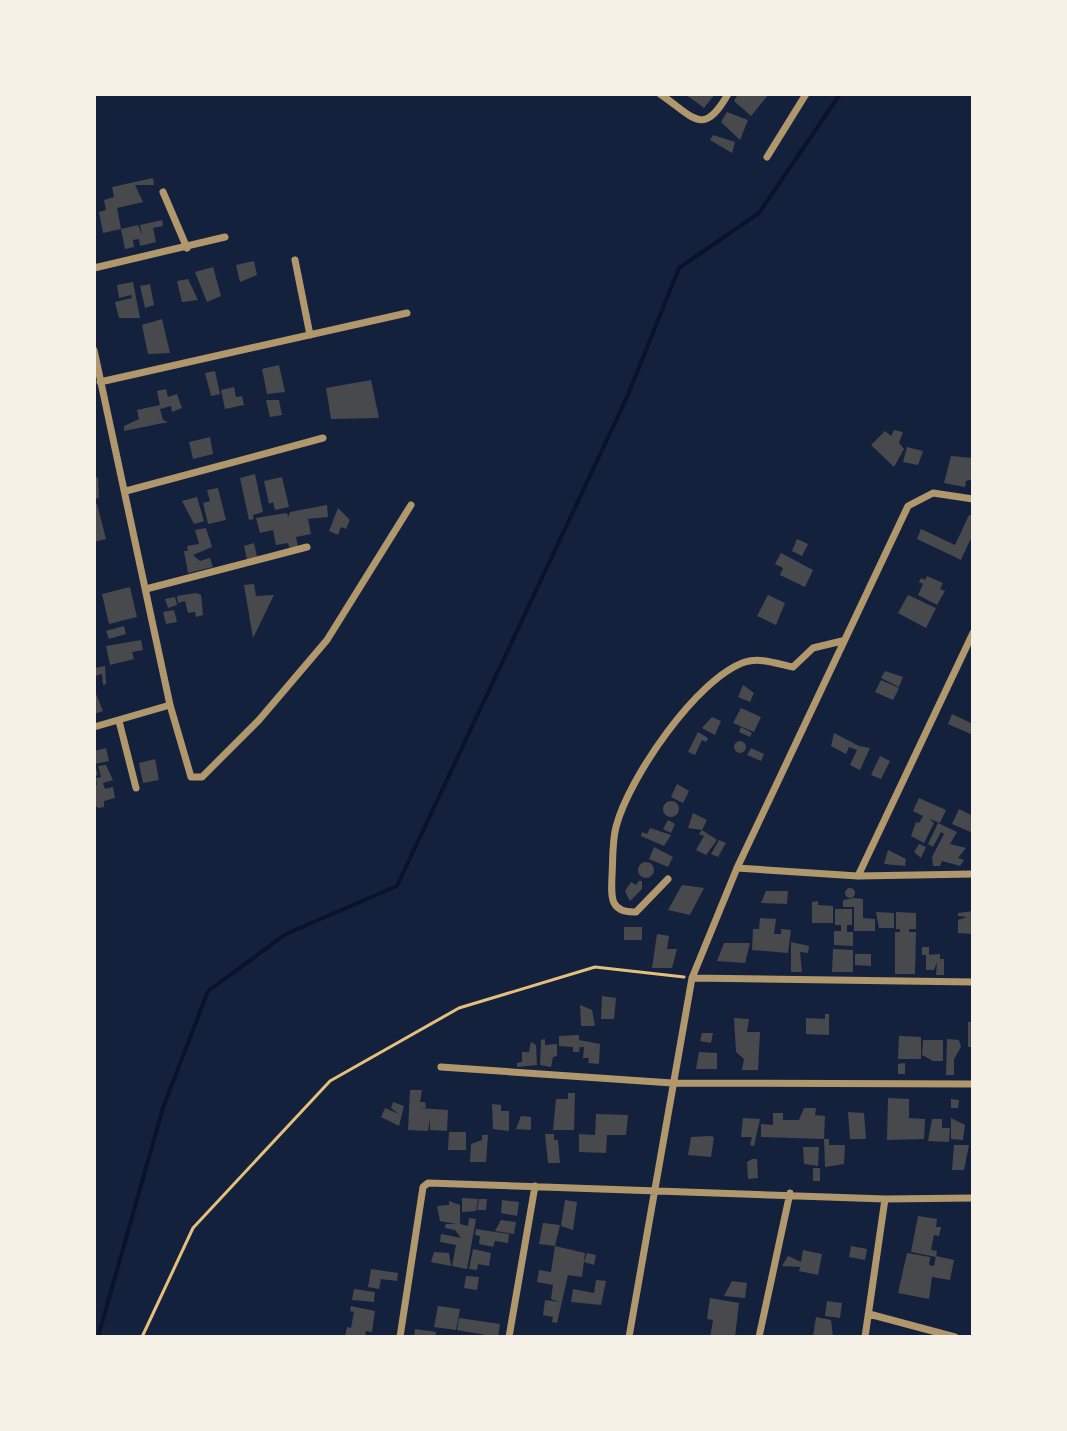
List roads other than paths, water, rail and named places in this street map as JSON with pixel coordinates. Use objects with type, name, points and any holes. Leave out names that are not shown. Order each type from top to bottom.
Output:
[{"type":"street","points":[[660,94],[699,120],[707,121],[716,116],[728,94]]},
{"type":"street","points":[[767,157],[806,94]]},
{"type":"street","points":[[163,192],[187,248]]},
{"type":"street","points":[[94,268],[225,237]]},
{"type":"street","points":[[295,260],[310,335]]},
{"type":"street","points":[[100,382],[407,313]]},
{"type":"street","points":[[94,350],[170,705],[191,777],[197,780],[259,720],[327,640],[411,505]]},
{"type":"street","points":[[126,491],[323,438]]},
{"type":"street","points":[[629,1337],[692,978],[737,868],[908,506],[933,493],[973,499]]},
{"type":"street","points":[[146,589],[307,547]]},
{"type":"street","points":[[858,876],[973,633]]},
{"type":"street","points":[[668,879],[636,912],[623,913],[614,908],[611,897],[615,829],[625,803],[662,742],[702,690],[720,674],[756,660],[793,667],[813,648],[842,641]]},
{"type":"street","points":[[94,727],[170,705]]},
{"type":"street","points":[[119,721],[136,788]]},
{"type":"street","points":[[737,868],[858,876],[973,874]]},
{"type":"street","points":[[692,978],[973,982]]},
{"type":"street","points":[[441,1067],[672,1083],[973,1084]]},
{"type":"street","points":[[400,1337],[423,1187],[428,1183],[657,1188],[885,1199],[973,1198]]},
{"type":"street","points":[[509,1337],[535,1186]]},
{"type":"street","points":[[759,1337],[790,1193]]},
{"type":"street","points":[[865,1337],[885,1199]]},
{"type":"street","points":[[869,1314],[955,1337]]},
{"type":"waterway","points":[[98,1337],[163,1108],[208,991],[286,934],[397,886],[627,397],[679,268],[759,213],[840,94]]}]
